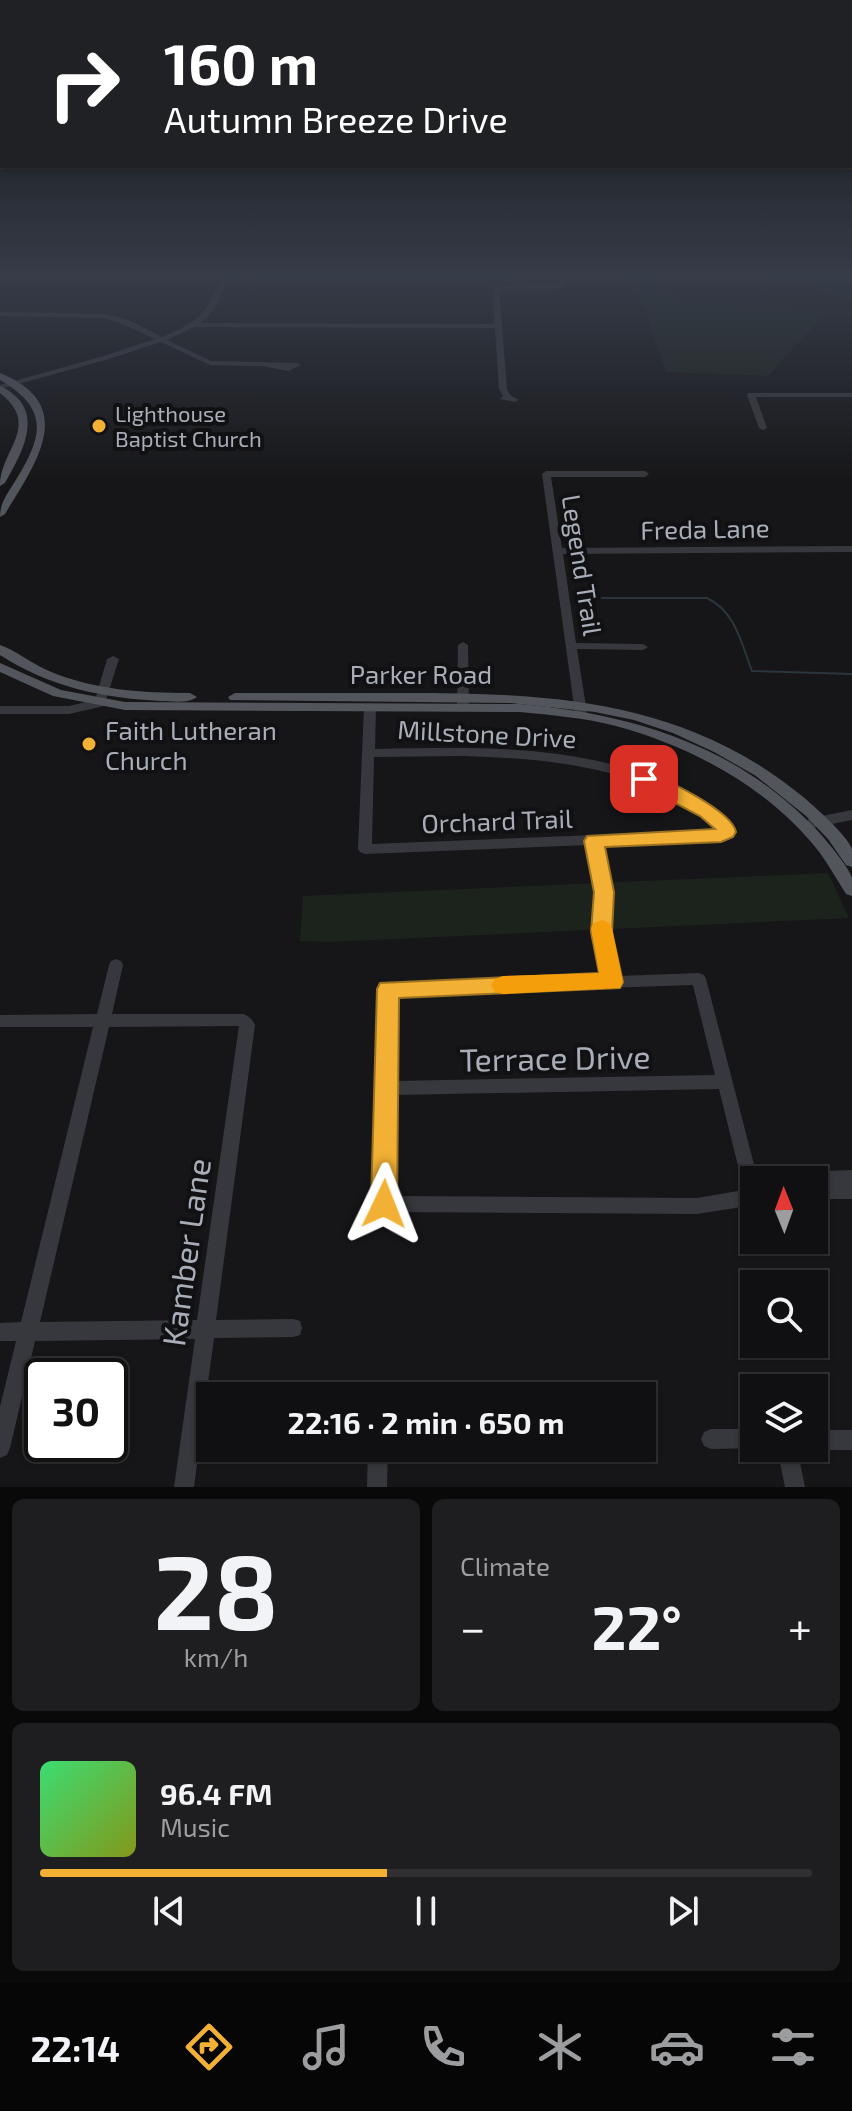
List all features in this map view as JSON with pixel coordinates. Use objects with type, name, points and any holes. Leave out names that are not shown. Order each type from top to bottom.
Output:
[{"type":"main road","points":[[0,376],[15,383],[38,404],[43,415],[43,430],[34,457],[0,514]]},
{"type":"main road","points":[[0,388],[19,407],[24,428],[23,439],[3,472],[0,483]]},
{"type":"main road","name":"Parker Road","points":[[0,649],[46,674],[101,697],[463,702],[549,709],[581,708],[668,738],[731,767],[813,823]]},
{"type":"main road","name":"Parker Road","points":[[0,667],[57,692],[160,708],[370,707],[463,702]]},
{"type":"main road","points":[[813,823],[852,861]]},
{"type":"main road","points":[[813,823],[852,890]]},
{"type":"street","points":[[0,388],[142,344]]},
{"type":"street","points":[[171,344],[210,363],[265,366]]},
{"type":"street","points":[[499,344],[503,389],[507,397]]},
{"type":"street","points":[[762,387],[746,387],[763,428]]},
{"type":"street","points":[[751,395],[852,395]]},
{"type":"street","name":"Legend Trail","points":[[581,708],[546,474],[645,474]]},
{"type":"street","name":"Freda Lane","points":[[558,551],[852,549]]},
{"type":"street","points":[[463,645],[463,702]]},
{"type":"street","points":[[573,646],[643,647]]},
{"type":"street","points":[[0,710],[69,710],[101,697],[113,659]]},
{"type":"street","points":[[368,753],[370,707]]},
{"type":"street","name":"Millstone Drive","points":[[368,753],[523,753],[568,757],[620,770],[678,794],[707,811],[726,827],[726,832]]},
{"type":"street","name":"Orchard Trail","points":[[368,753],[365,849],[594,841],[721,835],[726,832]]},
{"type":"street","points":[[813,823],[852,815]]},
{"type":"street","points":[[594,841],[604,892],[601,932],[612,982]]},
{"type":"street","points":[[0,1448],[116,965]]},
{"type":"street","points":[[740,1199],[697,1206],[384,1204],[388,989],[699,979],[746,1166]]},
{"type":"street","points":[[0,1021],[104,1020]]},
{"type":"street","name":"Kamber Lane","points":[[104,1020],[243,1020],[247,1025],[184,1487]]},
{"type":"street","name":"Terrace Drive","points":[[387,1088],[724,1082]]},
{"type":"street","points":[[828,1179],[852,1178]]},
{"type":"street","points":[[828,1191],[852,1191]]},
{"type":"street","points":[[0,1332],[293,1328]]},
{"type":"street","points":[[711,1439],[740,1439]]},
{"type":"street","points":[[828,1440],[852,1440]]},
{"type":"street","points":[[377,1487],[378,1462]]},
{"type":"street","points":[[790,1462],[795,1487]]},
{"type":"shaded area","points":[[657,344],[797,344],[768,376],[666,372]]},
{"type":"shaded area","points":[[828,873],[849,918],[300,941],[303,896]]},
{"type":"waterway","points":[[602,598],[707,598],[725,611],[731,620],[752,671],[852,674]]},
{"type":"slow traffic","points":[[503,985],[612,982],[602,928]]},
{"type":"place","name":"Lighthouse Baptist Church","points":[[99,426]]},
{"type":"place","name":"Faith Lutheran Church","points":[[89,744]]},
{"type":"route","points":[[384,1204],[388,989],[612,982],[601,932],[604,892],[594,841],[721,835],[726,832],[726,827],[707,811],[644,779]]}]
